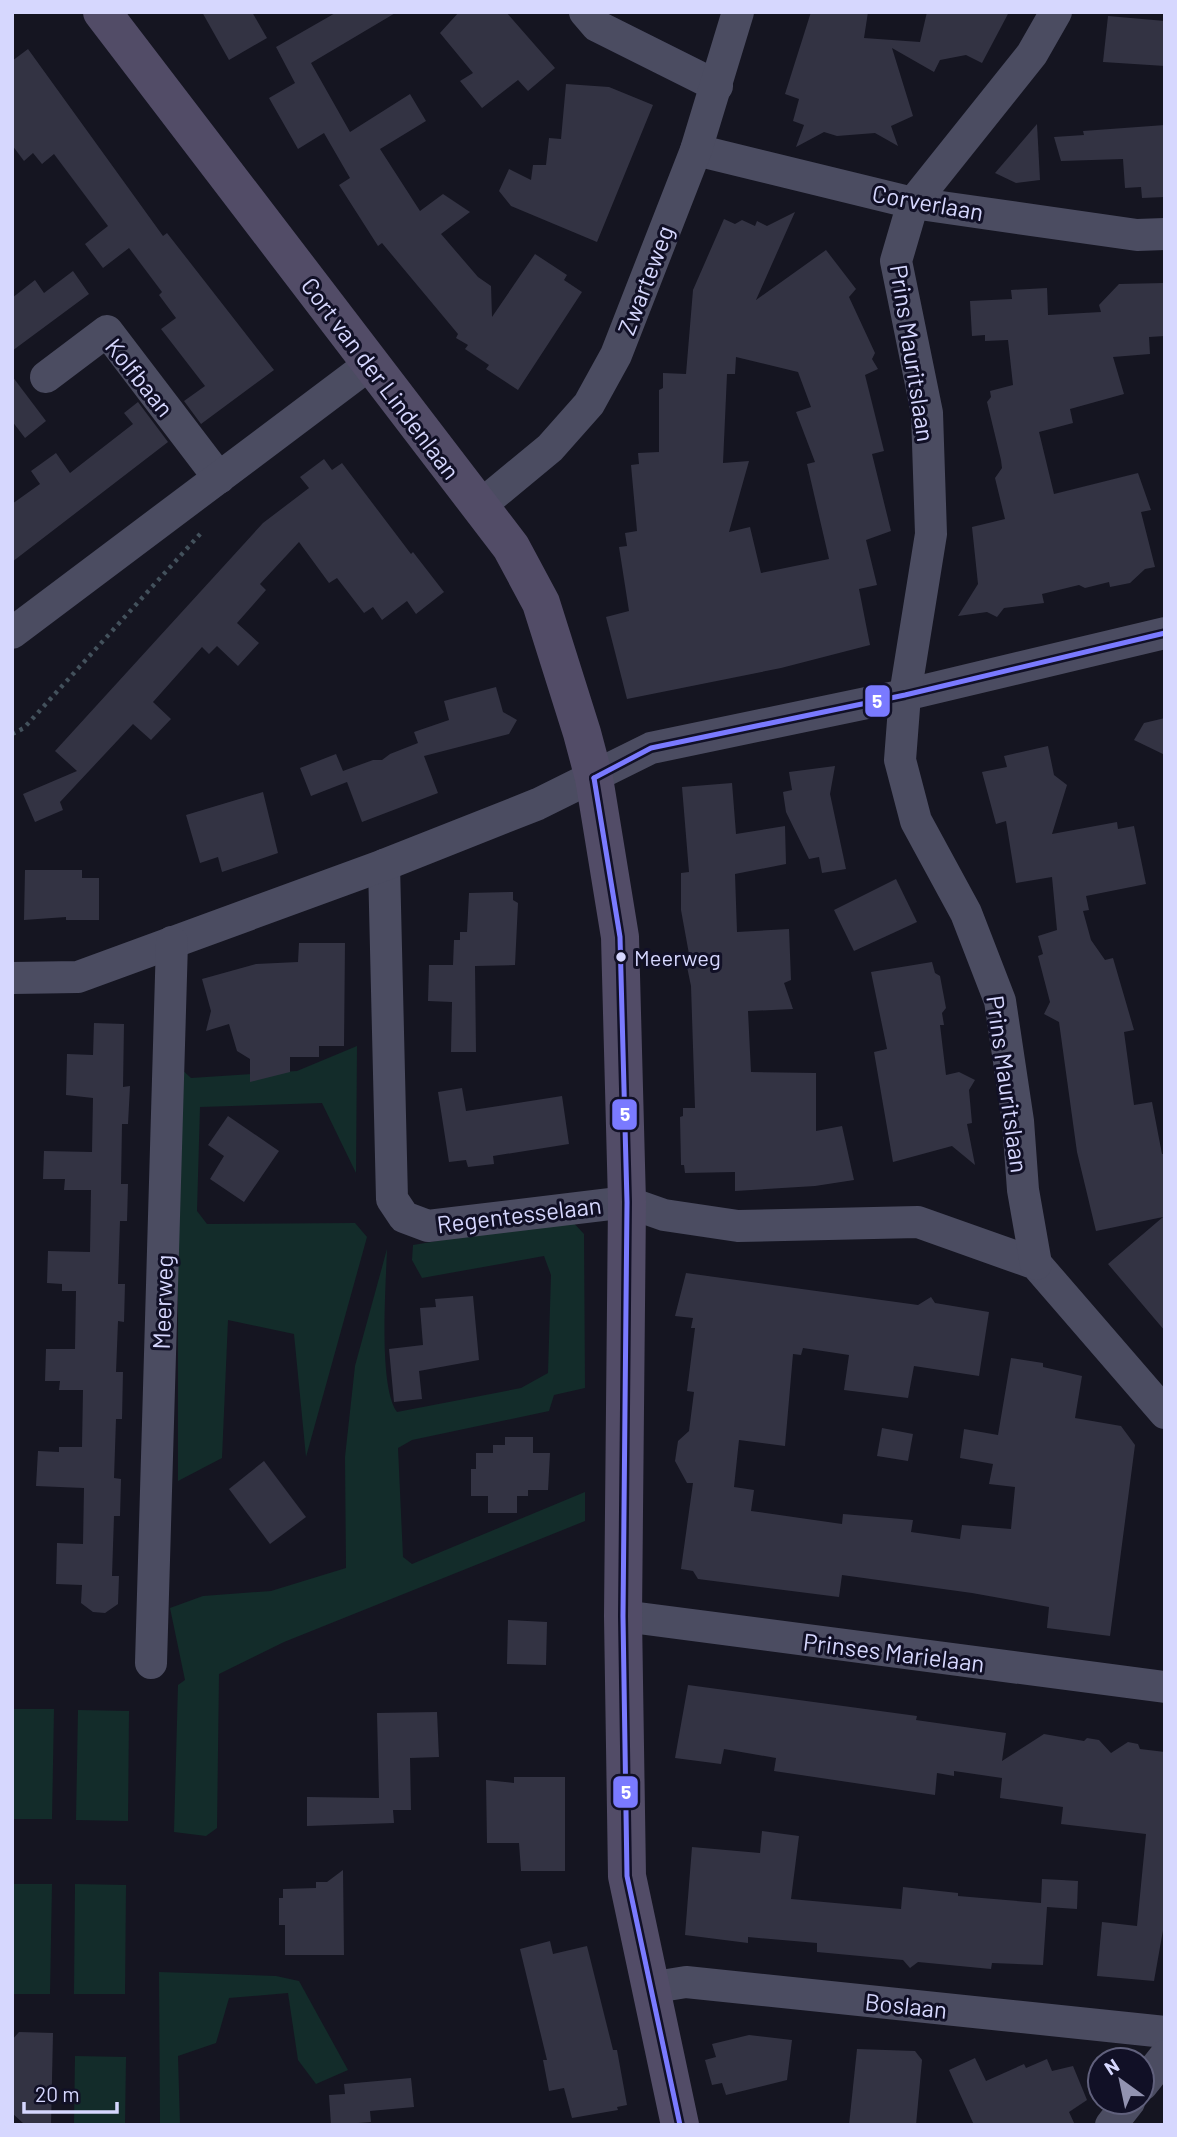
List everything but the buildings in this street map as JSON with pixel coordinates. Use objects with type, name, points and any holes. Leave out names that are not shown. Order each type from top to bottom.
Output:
[{"type":"main road","name":"Cort van der Lindenlaan","points":[[102,12],[443,462],[481,505],[511,547],[539,598],[594,778],[620,937],[627,1202],[622,1616],[627,1875],[680,2125]]},
{"type":"street","points":[[585,12],[597,26],[717,86]]},
{"type":"street","name":"Zwarteweg","points":[[481,505],[550,448],[589,404],[616,355],[696,150],[738,12]]},
{"type":"street","name":"Prins Mauritslaan","points":[[1036,1264],[1023,1190],[1018,1121],[1000,1001],[966,913],[916,821],[900,760],[905,695],[931,534],[927,413],[896,261],[914,203],[1032,54],[1056,12]]},
{"type":"street","name":"Corverlaan","points":[[696,150],[914,203],[1138,235],[1165,234]]},
{"type":"street","name":"Kolfbaan","points":[[46,377],[107,331],[219,478]]},
{"type":"street","points":[[12,633],[370,364]]},
{"type":"street","points":[[12,978],[78,977],[384,865],[538,804],[651,748],[905,695],[1165,633]]},
{"type":"street","name":"Regentesselaan","points":[[384,865],[392,1199],[404,1217],[428,1226],[627,1202],[664,1215],[738,1226],[918,1222],[1036,1264],[1165,1413]]},
{"type":"street","name":"Meerweg","points":[[152,1663],[172,942]]},
{"type":"street","name":"Prinses Marielaan","points":[[622,1616],[1165,1687]]},
{"type":"street","name":"Boslaan","points":[[649,1988],[686,1982],[1165,2032]]},
{"type":"path","points":[[12,734],[24,727],[210,523]]},
{"type":"green space","points":[[357,1046],[356,1173],[322,1103],[200,1107],[197,1211],[207,1224],[355,1223],[367,1237],[306,1457],[294,1334],[228,1320],[222,1458],[178,1481],[178,1066],[191,1078],[297,1071]]},
{"type":"green space","points":[[570,1219],[584,1234],[585,1388],[554,1395],[549,1411],[412,1440],[398,1448],[403,1557],[412,1564],[585,1492],[585,1521],[284,1642],[219,1674],[217,1828],[206,1836],[174,1832],[178,1685],[185,1680],[170,1608],[203,1596],[271,1591],[346,1568],[345,1457],[355,1366],[387,1249],[385,1358],[391,1399],[397,1412],[521,1388],[548,1373],[551,1275],[544,1256],[422,1278],[412,1260],[413,1245]]},
{"type":"green space","points":[[12,1709],[54,1709],[52,1819],[12,1819]]},
{"type":"green space","points":[[78,1710],[129,1711],[128,1821],[76,1820]]},
{"type":"green space","points":[[12,1884],[52,1884],[50,1994],[12,1994]]},
{"type":"green space","points":[[75,1884],[126,1885],[125,1994],[74,1994]]},
{"type":"green space","points":[[159,1972],[276,1976],[299,1981],[348,2070],[316,2084],[298,2060],[288,1993],[229,1998],[216,2043],[178,2056],[180,2125],[160,2125]]},
{"type":"green space","points":[[75,2056],[126,2057],[125,2125],[74,2125]]},
{"type":"transit line","name":"5","points":[[594,778],[651,748],[905,695],[1165,633]]},
{"type":"transit line","name":"5","points":[[594,778],[620,937],[627,1202],[623,1616],[627,1876],[680,2125]]},
{"type":"place","name":"Meerweg","points":[[621,957]]}]
